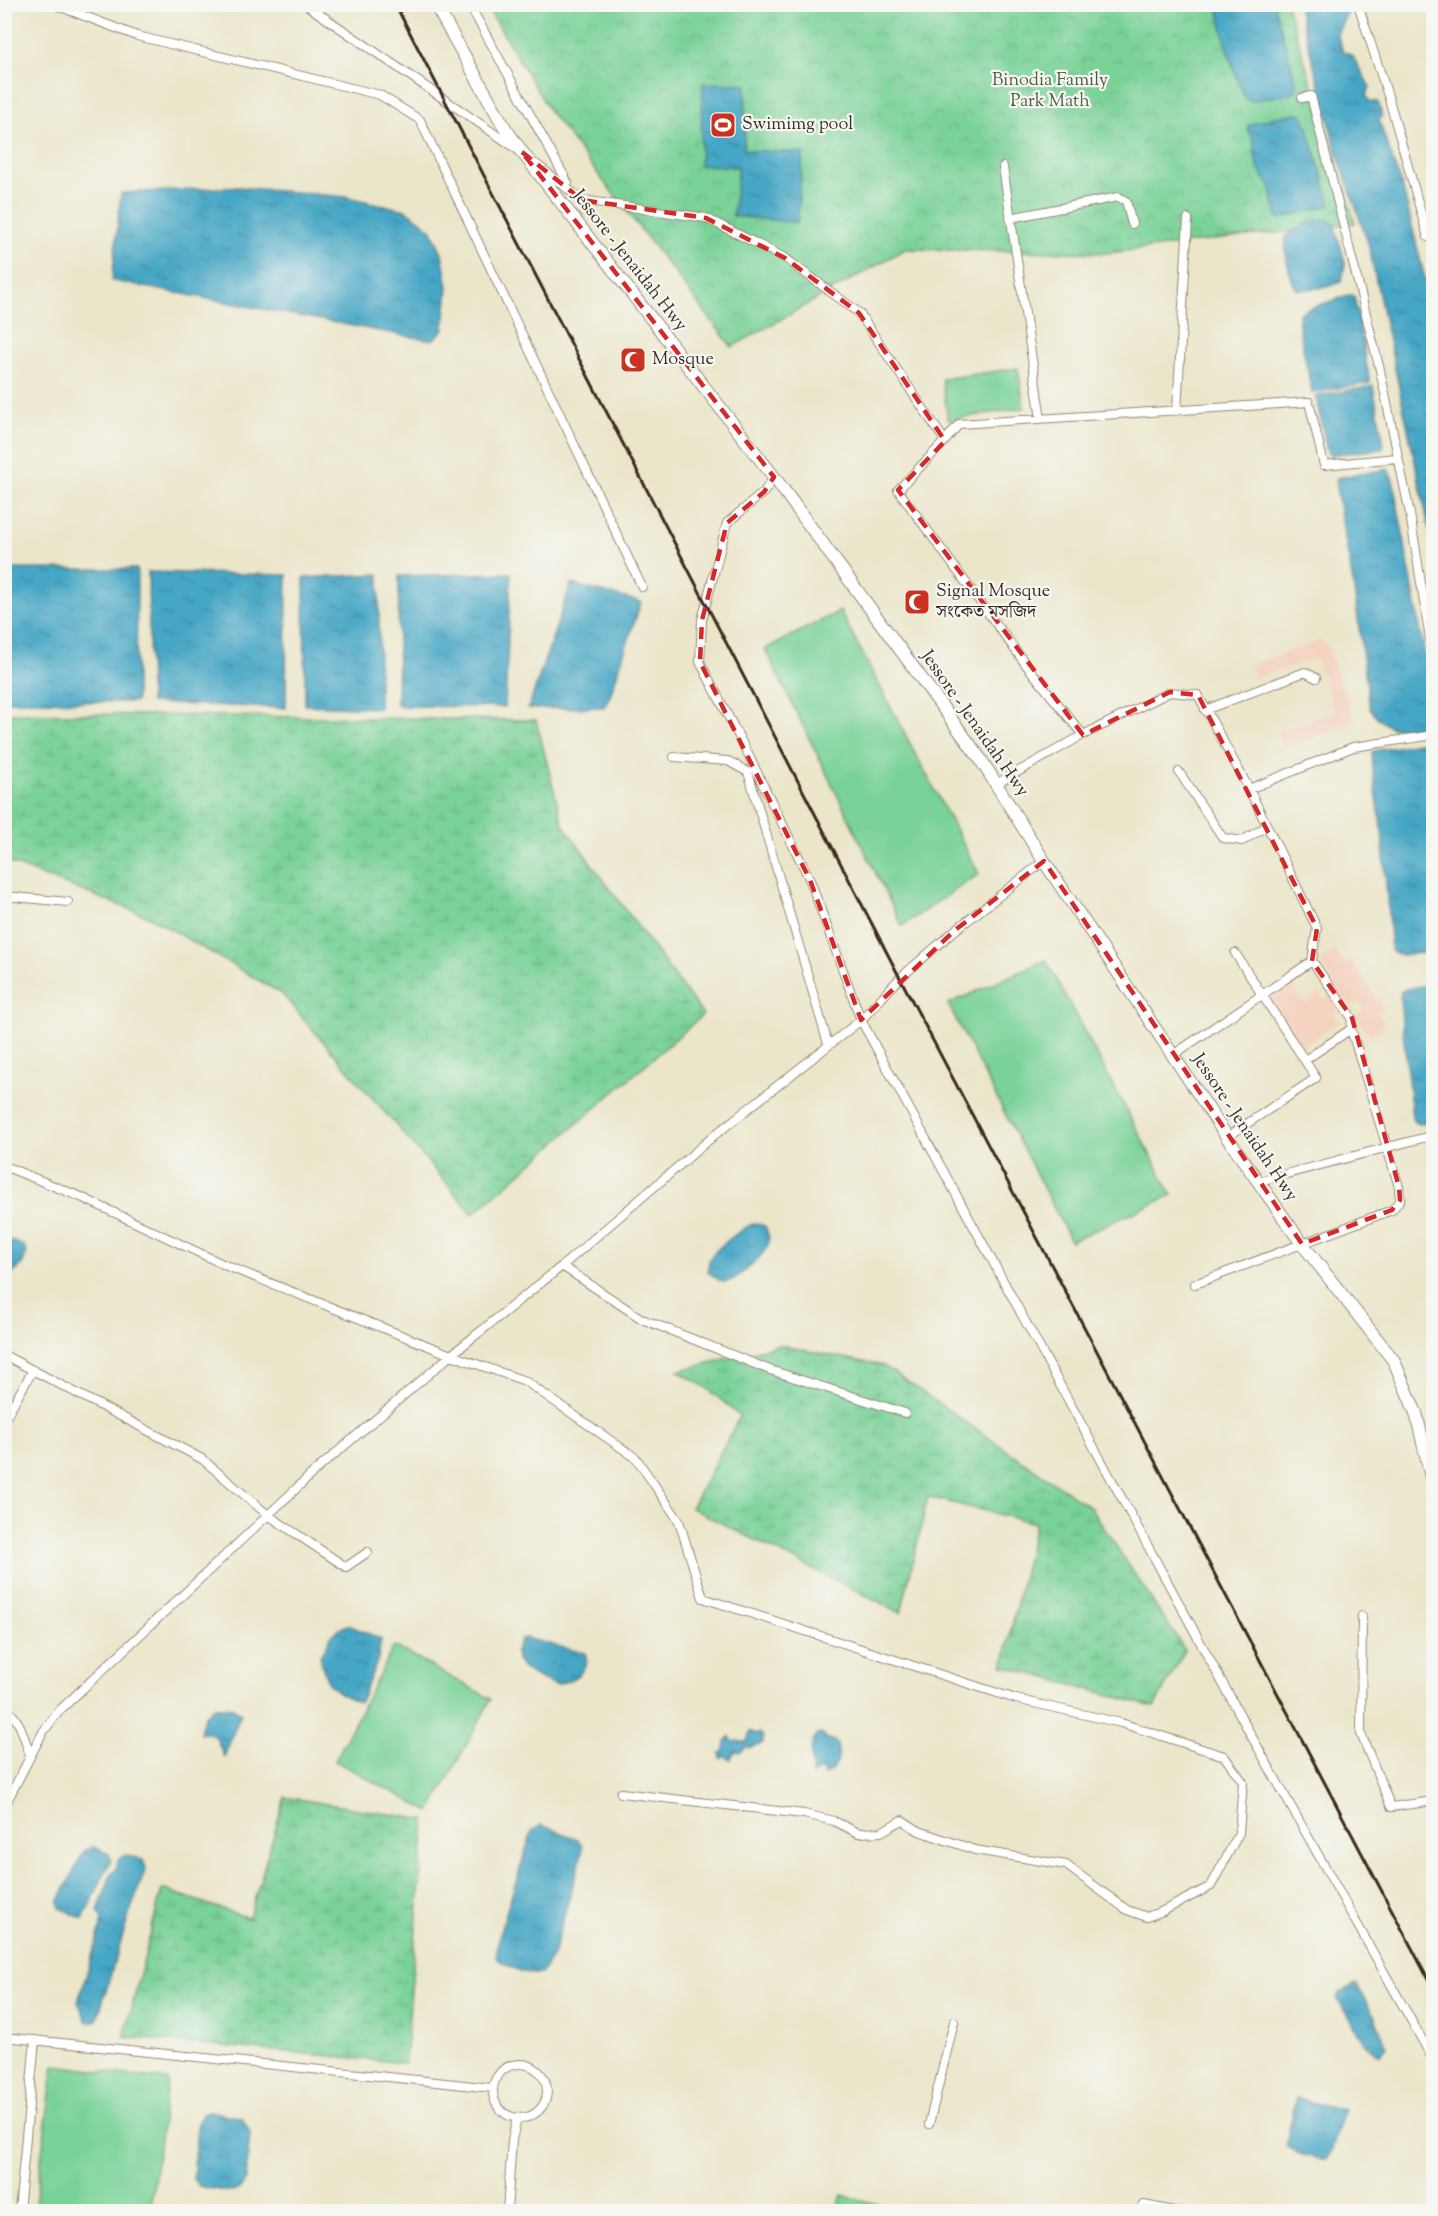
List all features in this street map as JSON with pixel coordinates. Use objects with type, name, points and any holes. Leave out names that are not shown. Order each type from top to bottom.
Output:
[{"type":"highway","name":"Jessore - Jenaidah Hwy","points":[[435,4],[505,128],[774,477],[981,760],[1044,861],[1227,1137],[1302,1244],[1394,1361],[1416,1413],[1434,1490]]},
{"type":"street","points":[[53,4],[136,36],[380,95],[420,120],[642,587]]},
{"type":"street","points":[[305,4],[522,152],[582,200],[706,218],[785,258],[859,314],[945,441]]},
{"type":"street","points":[[469,4],[568,183]]},
{"type":"street","points":[[1358,4],[1389,99],[1428,237],[1434,236]]},
{"type":"street","points":[[1302,98],[1311,96],[1380,370],[1410,514],[1434,664]]},
{"type":"street","points":[[1003,167],[1041,419]]},
{"type":"street","points":[[1010,218],[1118,197],[1126,201],[1132,224]]},
{"type":"street","points":[[1177,411],[1188,219]]},
{"type":"street","points":[[1083,735],[1028,666],[898,490],[959,424],[1309,402],[1324,465],[1397,458]]},
{"type":"street","points":[[774,477],[764,492],[727,523],[702,620],[700,662],[810,880],[861,1020],[1252,1737],[1434,2061]]},
{"type":"street","points":[[1205,710],[1305,672],[1316,678]]},
{"type":"street","points":[[996,784],[1083,735],[1170,692],[1198,696],[1268,826],[1317,928],[1312,961],[1352,1018],[1351,1029],[1387,1148],[1400,1200],[1392,1210],[1195,1284]]},
{"type":"street","points":[[1249,789],[1353,747],[1434,735]]},
{"type":"street","points":[[674,757],[728,762],[748,772],[828,1044]]},
{"type":"street","points":[[1179,772],[1223,838],[1242,841],[1268,826]]},
{"type":"street","points":[[4,1808],[43,1732],[60,1710],[315,1471],[451,1355],[562,1266],[716,1134],[861,1020],[900,978],[945,939],[1044,861]]},
{"type":"street","points":[[4,896],[68,902]]},
{"type":"street","points":[[1227,1137],[1316,1078],[1235,953]]},
{"type":"street","points":[[1173,1055],[1312,961]]},
{"type":"street","points":[[1305,1060],[1351,1029]]},
{"type":"street","points":[[1260,1181],[1434,1136]]},
{"type":"street","points":[[4,1166],[81,1197],[227,1266],[451,1355],[525,1381],[636,1458],[679,1521],[703,1598],[1016,1699],[1121,1723],[1224,1756],[1243,1782],[1239,1833],[1211,1886],[1147,1917],[1127,1910],[1066,1864],[975,1850],[918,1831],[902,1820],[881,1832],[858,1833],[834,1821],[804,1814],[621,1793]]},
{"type":"street","points":[[562,1266],[642,1319],[770,1370],[905,1413]]},
{"type":"street","points":[[4,1355],[202,1459],[268,1515],[346,1568],[368,1552]]},
{"type":"street","points":[[4,1420],[33,1370]]},
{"type":"street","points":[[1362,1616],[1361,1734],[1391,1807],[1434,1801]]},
{"type":"street","points":[[4,1708],[10,1711],[23,1733],[30,1756]]},
{"type":"street","points":[[929,2124],[954,2022]]},
{"type":"street","points":[[4,2037],[493,2088]]},
{"type":"street","points":[[19,2211],[35,2040]]},
{"type":"street","points":[[524,2064],[534,2067],[542,2074],[547,2084],[548,2094],[544,2105],[537,2113],[517,2118],[507,2115],[499,2108],[494,2098],[493,2088],[496,2078],[503,2070],[513,2065],[524,2064]]},
{"type":"street","points":[[507,2211],[512,2140],[517,2118]]},
{"type":"street","points":[[1140,2211],[1144,2205],[1179,2211]]},
{"type":"highlighted area","points":[[522,152],[582,200],[706,218],[785,258],[859,313],[945,441],[898,490],[1083,735],[1170,692],[1198,695],[1317,928],[1312,961],[1352,1018],[1399,1187],[1400,1200],[1392,1210],[1302,1244],[1044,861],[954,931],[861,1020],[810,880],[700,662],[702,620],[727,523],[764,492],[774,477]]},
{"type":"shaded area","points":[[1321,640],[1323,645],[1327,644],[1354,720],[1350,721],[1351,724],[1285,748],[1278,732],[1335,712],[1316,658],[1255,678],[1249,665]]},
{"type":"shaded area","points":[[1335,950],[1344,964],[1351,960],[1383,1008],[1377,1012],[1386,1025],[1370,1035],[1356,1015],[1364,1010],[1359,1003],[1350,1005],[1346,998],[1338,1003],[1339,1009],[1334,1013],[1340,1022],[1301,1048],[1268,1000],[1291,985],[1305,1004],[1320,994],[1323,999],[1339,992],[1319,961]]},
{"type":"green space","name":"Binodia Family Park Math","points":[[486,5],[1287,5],[1355,223],[1108,253],[905,249],[732,347],[550,112]]},
{"type":"green space","points":[[1018,368],[1024,408],[948,420],[942,379]]},
{"type":"green space","points":[[840,611],[979,874],[902,926],[765,649]]},
{"type":"green space","points":[[4,713],[536,720],[563,825],[703,1015],[473,1214],[282,994],[150,917],[5,861]]},
{"type":"green space","points":[[1046,960],[1172,1195],[1071,1241],[948,1004]]},
{"type":"green space","points":[[779,1345],[884,1366],[1091,1508],[1185,1650],[1154,1707],[1003,1666],[1035,1523],[928,1497],[901,1613],[691,1508],[740,1416],[707,1388],[678,1371]]},
{"type":"green space","points":[[394,1646],[491,1699],[430,1812],[335,1761]]},
{"type":"green space","points":[[285,1797],[425,1820],[405,2063],[124,2037],[162,1889],[249,1918]]},
{"type":"green space","points":[[54,2065],[168,2080],[150,2211],[34,2211]]},
{"type":"green space","points":[[842,2195],[905,2211],[837,2211]]},
{"type":"water","points":[[1218,5],[1274,5],[1296,82],[1296,91],[1250,101],[1246,99],[1236,77]]},
{"type":"water","points":[[1298,5],[1345,5],[1347,13],[1337,34],[1343,51],[1352,55],[1370,87],[1366,95],[1370,102],[1378,102],[1382,116],[1379,121],[1403,189],[1433,312],[1433,546],[1368,243],[1337,153]]},
{"type":"water","points":[[703,83],[746,84],[744,150],[803,153],[797,223],[733,216],[738,167],[700,165]]},
{"type":"water","points":[[1302,114],[1305,119],[1331,205],[1279,219],[1271,188],[1258,167],[1248,126],[1266,119]]},
{"type":"water","points":[[238,187],[347,197],[406,210],[431,229],[442,253],[448,287],[444,329],[433,340],[412,337],[112,281],[121,193]]},
{"type":"water","points":[[1324,219],[1334,222],[1345,263],[1342,282],[1326,287],[1298,290],[1292,280],[1288,264],[1286,236],[1311,221]]},
{"type":"water","points":[[1349,295],[1354,296],[1370,383],[1312,393],[1299,328],[1299,314]]},
{"type":"water","points":[[1373,386],[1383,449],[1330,455],[1327,452],[1316,396]]},
{"type":"water","points":[[1388,469],[1393,480],[1428,671],[1430,717],[1424,727],[1407,729],[1388,726],[1370,709],[1354,589],[1336,487],[1337,478]]},
{"type":"water","points":[[5,569],[137,569],[136,702],[5,701]]},
{"type":"water","points":[[148,572],[287,575],[286,708],[150,703]]},
{"type":"water","points":[[511,573],[505,707],[397,706],[399,576]]},
{"type":"water","points":[[379,574],[379,708],[305,705],[304,578]]},
{"type":"water","points":[[571,584],[641,602],[610,696],[604,707],[528,709]]},
{"type":"water","points":[[1424,742],[1429,749],[1434,770],[1433,952],[1400,955],[1391,951],[1382,830],[1373,774],[1372,752]]},
{"type":"water","points":[[1433,984],[1433,1122],[1419,1124],[1414,1122],[1412,1117],[1400,1000],[1401,992],[1406,989]]},
{"type":"water","points":[[756,1223],[765,1226],[769,1240],[756,1261],[730,1281],[718,1280],[708,1272],[709,1261],[713,1254],[724,1243]]},
{"type":"water","points":[[5,1238],[24,1246],[27,1252],[19,1267],[5,1277]]},
{"type":"water","points":[[348,1625],[381,1639],[378,1659],[360,1702],[331,1686],[324,1673],[320,1654],[332,1635]]},
{"type":"water","points":[[525,1638],[585,1653],[587,1661],[582,1671],[575,1677],[556,1685],[531,1674],[518,1660],[515,1654],[521,1639]]},
{"type":"water","points":[[215,1707],[231,1707],[241,1713],[224,1757],[216,1737],[208,1733],[200,1734],[204,1718]]},
{"type":"water","points":[[750,1731],[760,1733],[763,1743],[748,1748],[746,1746],[740,1752],[735,1751],[730,1760],[724,1756],[721,1759],[720,1753],[724,1751],[725,1741],[729,1737],[731,1741],[747,1742]]},
{"type":"water","points":[[822,1734],[824,1738],[837,1744],[838,1758],[835,1766],[824,1775],[821,1769],[812,1775],[812,1742],[817,1735]]},
{"type":"water","points":[[541,1825],[578,1839],[582,1845],[582,1853],[553,1955],[541,1974],[536,1974],[517,1970],[496,1957],[500,1932],[532,1831]]},
{"type":"water","points":[[93,1847],[109,1854],[111,1860],[83,1919],[60,1908],[58,1902],[84,1851]]},
{"type":"water","points":[[126,1855],[143,1860],[146,1868],[96,2021],[87,2022],[78,2002],[100,1930],[102,1918],[98,1911],[111,1874],[117,1867],[118,1859]]},
{"type":"water","points":[[1356,1984],[1374,2015],[1387,2047],[1379,2055],[1364,2042],[1337,1998],[1340,1993]]},
{"type":"water","points":[[1296,2098],[1344,2110],[1331,2152],[1326,2159],[1304,2155],[1286,2145]]},
{"type":"water","points":[[209,2111],[242,2118],[250,2132],[246,2180],[241,2188],[233,2192],[199,2186],[193,2179],[197,2127],[202,2114]]},
{"type":"railway","points":[[395,4],[900,978],[1434,1990]]},
{"type":"place","name":"Swimimg pool","points":[[723,125]]},
{"type":"place","name":"Mosque","points":[[633,360]]},
{"type":"place","name":"Signal Mosque সংকেত মসজিদ","points":[[917,602]]}]
